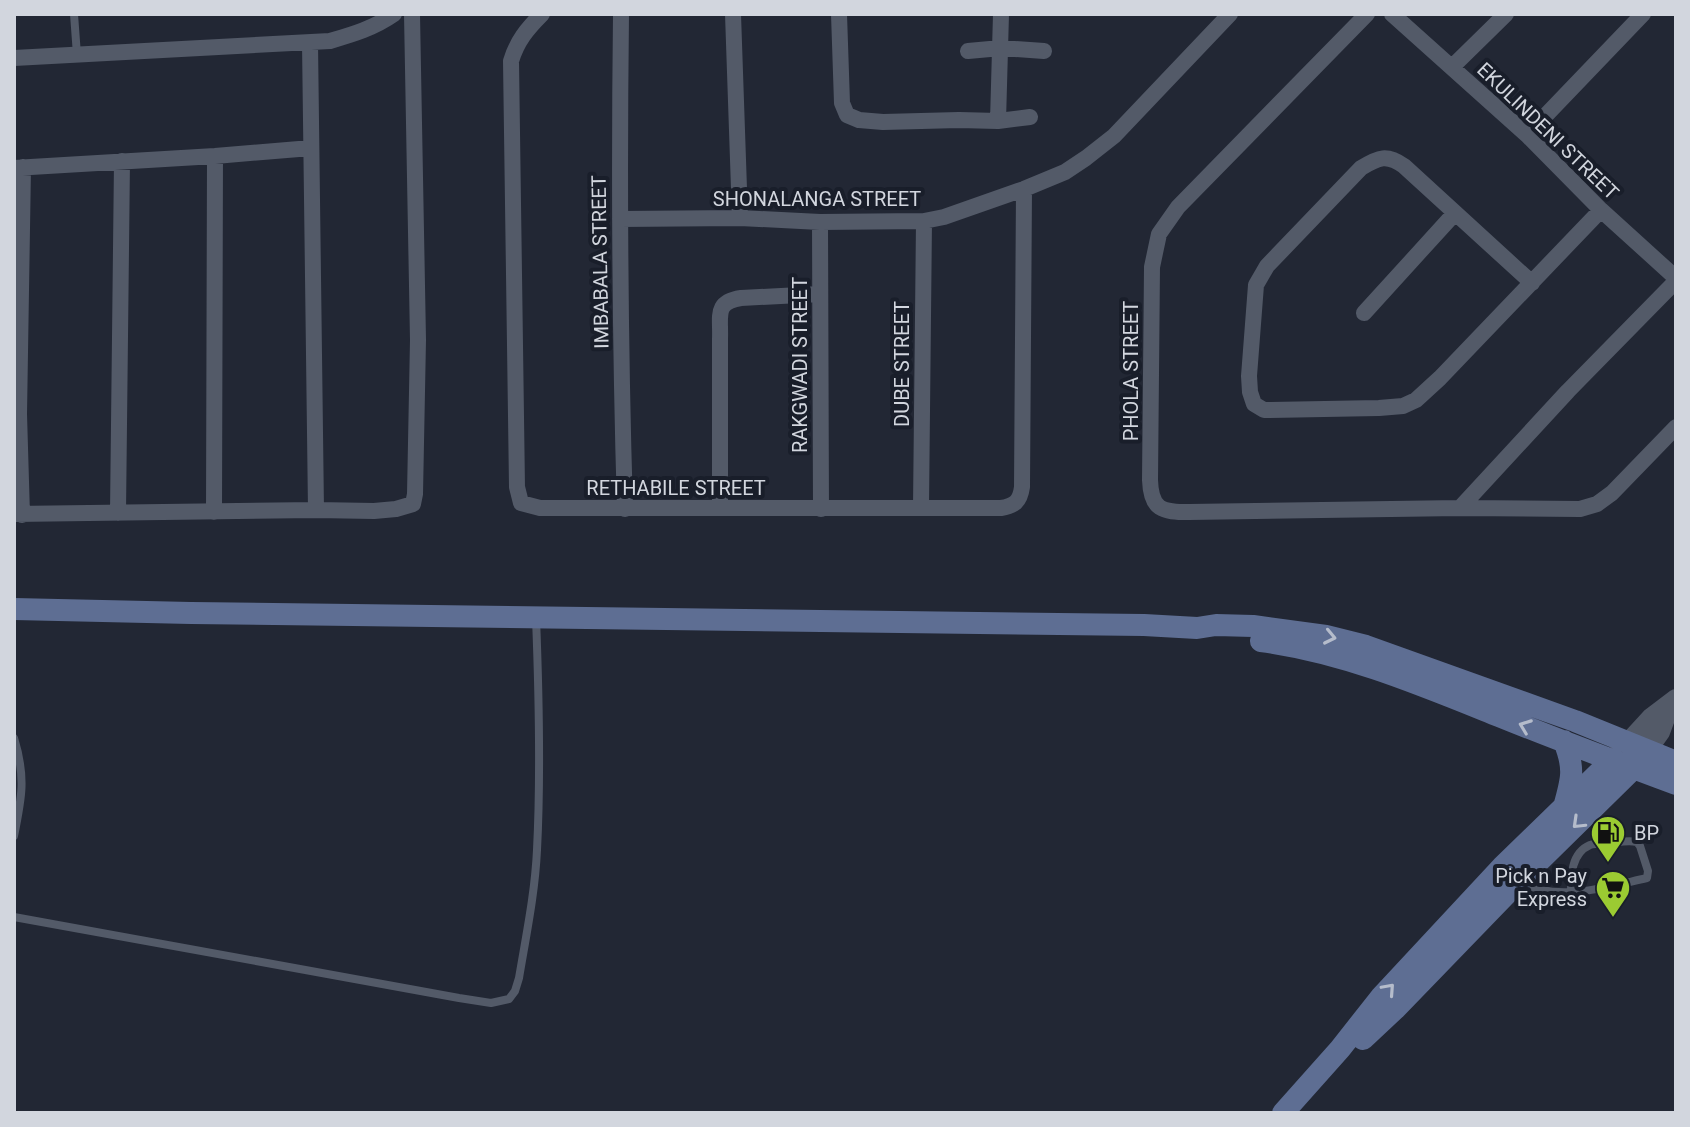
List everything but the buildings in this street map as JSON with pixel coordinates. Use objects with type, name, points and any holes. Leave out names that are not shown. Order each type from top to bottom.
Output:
[{"type":"main road","points":[[14,609],[1197,628],[1233,625],[1284,629],[1366,646],[1631,755],[1676,784]]},
{"type":"main road","points":[[1197,628],[1224,636],[1285,644],[1384,671],[1564,741],[1676,762]]},
{"type":"main road","points":[[1564,741],[1570,756],[1572,775],[1564,808]]},
{"type":"main road","points":[[1283,1113],[1381,997],[1502,867],[1564,808],[1631,755]]},
{"type":"main road","points":[[1340,1049],[1357,1044],[1386,1018],[1519,881],[1631,755]]},
{"type":"street","points":[[14,58],[330,41],[368,30],[394,14]]},
{"type":"street","points":[[311,148],[18,167],[18,514],[374,511],[409,506],[415,500],[418,340],[412,14]]},
{"type":"street","name":"RETHABILE STREET","points":[[542,14],[516,44],[511,61],[517,487],[521,503],[530,507],[1001,508],[1015,504],[1021,494],[1024,189]]},
{"type":"street","name":"IMBABALA STREET","points":[[621,14],[621,407],[625,509]]},
{"type":"street","points":[[733,14],[740,218]]},
{"type":"street","points":[[839,14],[842,103],[844,112],[850,117],[883,122],[998,121],[1030,117]]},
{"type":"street","points":[[998,121],[1001,14]]},
{"type":"street","name":"SHONALANGA STREET","points":[[620,219],[740,218],[820,222],[924,221],[944,217],[1065,172],[1086,158],[1114,136],[1230,14]]},
{"type":"street","name":"PHOLA STREET","points":[[1367,14],[1178,207],[1159,234],[1152,267],[1152,498],[1158,506],[1172,512],[1460,508],[1560,510],[1590,507],[1612,493],[1676,427]]},
{"type":"street","name":"EKULINDENI STREET","points":[[1392,14],[1527,135],[1676,280]]},
{"type":"street","points":[[1452,67],[1506,14]]},
{"type":"street","points":[[1527,135],[1643,14]]},
{"type":"street","points":[[310,43],[316,510]]},
{"type":"street","points":[[968,51],[1001,48],[1044,51]]},
{"type":"street","points":[[214,512],[215,156]]},
{"type":"street","points":[[1532,283],[1396,160],[1377,159],[1361,168],[1261,274],[1254,297],[1249,376],[1254,404],[1264,410],[1282,410],[1366,409],[1410,403],[1440,378],[1532,283],[1601,210]]},
{"type":"street","points":[[118,513],[122,161]]},
{"type":"street","points":[[1364,313],[1455,213]]},
{"type":"street","name":"DUBE STREET","points":[[921,507],[924,221]]},
{"type":"street","name":"RAKGWADI STREET","points":[[820,222],[821,509]]},
{"type":"street","points":[[1460,508],[1676,280]]},
{"type":"street","points":[[720,507],[720,339],[723,305],[729,300],[741,298],[819,294]]},
{"type":"street","points":[[1631,755],[1660,732],[1673,702]]},
{"type":"lane","points":[[74,14],[77,55]]},
{"type":"lane","points":[[14,917],[459,998],[491,1003],[509,999],[519,978],[537,850],[539,686],[536,617]]},
{"type":"lane","points":[[14,738],[22,767],[22,787],[14,836]]},
{"type":"lane","points":[[1519,881],[1530,887],[1571,892],[1647,878],[1648,871],[1640,846],[1637,842],[1629,841],[1590,846],[1582,852],[1571,871],[1571,892]]},
{"type":"place","name":"BP","points":[[1608,864]]},
{"type":"place","name":"Pick n Pay Express","points":[[1613,919]]}]
